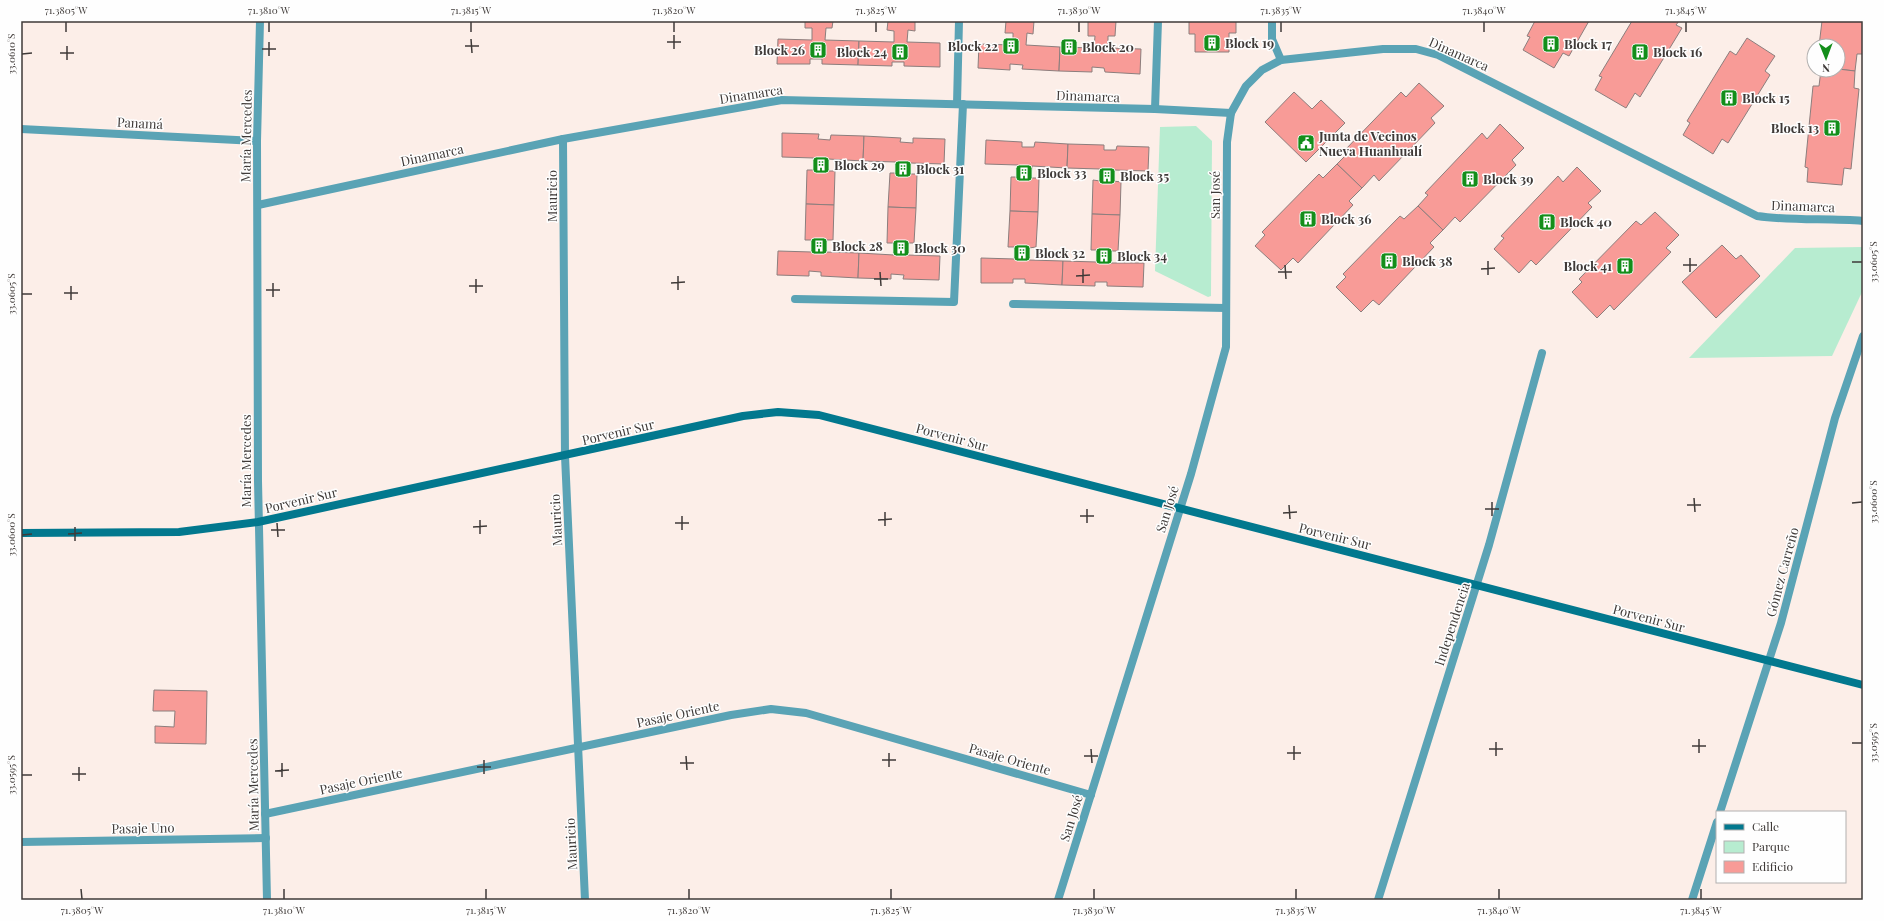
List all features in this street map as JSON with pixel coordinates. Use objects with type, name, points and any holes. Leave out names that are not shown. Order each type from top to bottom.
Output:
[{"type":"main road","name":"Porvenir Sur","points":[[21,533],[179,532],[258,522],[743,416],[778,412],[819,415],[1863,685]]},
{"type":"street","name":"María Mercedes","points":[[260,21],[257,141],[258,522],[266,814],[266,900]]},
{"type":"street","points":[[795,299],[954,302],[960,104],[959,21]]},
{"type":"street","points":[[1155,109],[1158,21]]},
{"type":"street","points":[[1272,21],[1272,38],[1280,60]]},
{"type":"street","name":"Dinamarca","points":[[258,205],[563,139],[782,100],[1155,109],[1231,113],[1246,86],[1262,70],[1280,60],[1349,52],[1416,48],[1438,55],[1757,216],[1783,220],[1835,219],[1863,221]]},
{"type":"street","name":"San José","points":[[1058,900],[1190,474],[1226,347],[1227,142],[1231,113]]},
{"type":"street","name":"Panamá","points":[[21,129],[257,141]]},
{"type":"street","name":"Mauricio","points":[[563,139],[565,456],[585,900]]},
{"type":"street","points":[[1013,304],[1226,308]]},
{"type":"street","name":"Gómez Carreño","points":[[1720,811],[1781,623],[1836,418],[1863,336]]},
{"type":"street","name":"Independencia","points":[[1378,900],[1477,585],[1542,353]]},
{"type":"street","name":"Pasaje Oriente","points":[[266,814],[732,715],[771,710],[806,713],[1091,795]]},
{"type":"street","points":[[1692,900],[1716,825]]},
{"type":"street","name":"Pasaje Uno","points":[[21,842],[266,838]]},
{"type":"green space","points":[[1196,126],[1212,141],[1211,296],[1208,297],[1155,271],[1160,127]]},
{"type":"green space","points":[[1863,247],[1863,290],[1832,356],[1689,358],[1795,248]]},
{"type":"building","name":"Block 26","points":[[805,21],[833,21],[832,28],[826,28],[825,40],[859,41],[858,65],[822,64],[822,59],[810,59],[810,64],[777,64],[778,39],[812,40],[812,28],[805,28]]},
{"type":"building","name":"Block 24","points":[[888,21],[915,21],[915,31],[908,30],[907,42],[940,43],[940,67],[904,66],[904,62],[892,62],[892,66],[858,65],[859,41],[894,42],[894,31],[887,30]]},
{"type":"building","name":"Block 22","points":[[1006,21],[1034,21],[1033,34],[1027,33],[1026,45],[1060,47],[1059,71],[1022,69],[1023,65],[1010,64],[1010,70],[978,68],[979,44],[1013,45],[1013,33],[1005,33]]},
{"type":"building","name":"Block 20","points":[[1088,21],[1116,21],[1115,36],[1108,36],[1108,48],[1141,49],[1140,74],[1105,72],[1104,68],[1092,67],[1092,72],[1059,71],[1060,47],[1094,48],[1095,36],[1088,36]]},
{"type":"building","name":"Block 19","points":[[1189,21],[1236,21],[1236,33],[1229,33],[1229,52],[1195,52],[1195,34],[1189,34]]},
{"type":"building","name":"Block 17","points":[[1535,21],[1589,21],[1569,56],[1563,53],[1554,68],[1523,50],[1530,37],[1527,36]]},
{"type":"building","name":"Block 16","points":[[1632,21],[1679,21],[1676,25],[1682,28],[1640,97],[1635,93],[1626,108],[1595,90],[1602,77],[1599,76]]},
{"type":"building","points":[[1822,21],[1863,21],[1863,54],[1857,54],[1855,71],[1846,70],[1846,38],[1820,38]]},
{"type":"building","name":"Block 15","points":[[1747,38],[1775,56],[1765,71],[1770,75],[1728,143],[1722,139],[1713,154],[1683,135],[1690,123],[1687,121],[1730,51],[1736,55]]},
{"type":"building","name":"Block 13","points":[[1846,70],[1855,71],[1854,88],[1859,89],[1851,169],[1844,168],[1842,185],[1807,182],[1808,168],[1805,167],[1813,86],[1819,86],[1820,78],[1846,78]]},
{"type":"building","points":[[1419,83],[1444,106],[1431,118],[1435,123],[1379,181],[1374,175],[1362,188],[1337,164],[1347,154],[1344,151],[1401,92],[1406,97]]},
{"type":"building","name":"Junta de Vecinos Nueva Huanhualí","points":[[1294,92],[1312,109],[1321,100],[1345,123],[1306,162],[1265,122]]},
{"type":"building","name":"Block 39","points":[[1500,124],[1524,148],[1512,160],[1516,165],[1460,222],[1455,217],[1443,230],[1418,206],[1428,195],[1425,193],[1482,133],[1487,139]]},
{"type":"building","name":"Block 29","points":[[782,133],[819,134],[818,139],[830,140],[831,135],[864,136],[863,161],[828,159],[828,171],[835,171],[834,205],[806,204],[807,170],[814,170],[814,158],[782,157]]},
{"type":"building","name":"Block 31","points":[[864,136],[901,138],[900,142],[913,143],[913,138],[945,139],[944,164],[910,163],[910,174],[917,174],[916,208],[888,207],[890,173],[896,173],[896,162],[863,161]]},
{"type":"building","name":"Block 33","points":[[986,140],[1022,142],[1022,147],[1034,147],[1035,142],[1068,144],[1067,168],[1032,166],[1031,178],[1039,178],[1038,212],[1010,211],[1011,177],[1017,177],[1018,165],[985,164]]},
{"type":"building","name":"Block 35","points":[[1068,144],[1104,145],[1104,150],[1116,150],[1117,146],[1149,147],[1148,171],[1114,170],[1113,181],[1121,182],[1120,215],[1092,214],[1093,180],[1100,181],[1100,169],[1067,168]]},
{"type":"building","name":"Block 36","points":[[1337,164],[1362,188],[1349,201],[1353,205],[1298,263],[1293,258],[1281,270],[1255,246],[1265,235],[1262,232],[1319,174],[1323,178]]},
{"type":"building","name":"Block 40","points":[[1577,167],[1601,191],[1588,203],[1592,207],[1536,265],[1531,260],[1519,273],[1494,249],[1504,238],[1501,236],[1558,176],[1563,182]]},
{"type":"building","name":"Block 28","points":[[806,204],[834,205],[833,240],[826,240],[825,252],[859,253],[858,278],[821,276],[821,272],[809,271],[809,276],[777,275],[778,251],[812,252],[812,240],[805,240]]},
{"type":"building","name":"Block 38","points":[[1418,206],[1443,230],[1430,243],[1434,247],[1379,305],[1373,300],[1361,312],[1336,287],[1346,277],[1343,274],[1400,216],[1404,219]]},
{"type":"building","name":"Block 30","points":[[888,207],[916,208],[914,243],[907,243],[907,255],[940,256],[939,280],[903,279],[904,275],[891,274],[891,279],[858,278],[859,253],[894,255],[894,243],[887,243]]},
{"type":"building","name":"Block 32","points":[[1010,211],[1038,212],[1036,247],[1029,248],[1029,260],[1063,261],[1062,285],[1025,283],[1025,279],[1013,279],[1013,283],[981,283],[981,258],[1015,259],[1016,247],[1008,247]]},
{"type":"building","name":"Block 41","points":[[1655,212],[1679,235],[1666,248],[1671,252],[1614,310],[1610,305],[1597,318],[1572,292],[1582,282],[1579,279],[1636,221],[1641,225]]},
{"type":"building","name":"Block 34","points":[[1092,214],[1120,215],[1118,251],[1111,251],[1111,263],[1144,263],[1143,287],[1107,286],[1107,282],[1095,282],[1095,286],[1062,285],[1063,261],[1097,262],[1098,250],[1091,250]]},
{"type":"building","points":[[1722,245],[1736,259],[1741,255],[1760,276],[1716,318],[1682,282]]},
{"type":"building","points":[[154,690],[207,691],[206,744],[155,743],[155,726],[174,727],[175,711],[153,711]]},
{"type":"place","name":"Block 19","points":[[1212,43]]},
{"type":"place","name":"Block 17","points":[[1551,44]]},
{"type":"place","name":"Block 22","points":[[1011,46]]},
{"type":"place","name":"Block 20","points":[[1069,47]]},
{"type":"place","name":"Block 26","points":[[818,50]]},
{"type":"place","name":"Block 24","points":[[900,52]]},
{"type":"place","name":"Block 16","points":[[1640,52]]},
{"type":"place","name":"Block 15","points":[[1729,98]]},
{"type":"place","name":"Block 13","points":[[1832,128]]},
{"type":"place","name":"Junta de Vecinos Nueva Huanhualí","points":[[1306,143]]},
{"type":"place","name":"Block 29","points":[[821,165]]},
{"type":"place","name":"Block 31","points":[[903,169]]},
{"type":"place","name":"Block 33","points":[[1024,173]]},
{"type":"place","name":"Block 35","points":[[1107,176]]},
{"type":"place","name":"Block 39","points":[[1470,179]]},
{"type":"place","name":"Block 36","points":[[1308,219]]},
{"type":"place","name":"Block 40","points":[[1547,222]]},
{"type":"place","name":"Block 28","points":[[819,246]]},
{"type":"place","name":"Block 30","points":[[901,248]]},
{"type":"place","name":"Block 32","points":[[1022,253]]},
{"type":"place","name":"Block 34","points":[[1104,256]]},
{"type":"place","name":"Block 38","points":[[1389,261]]},
{"type":"place","name":"Block 41","points":[[1625,266]]}]
